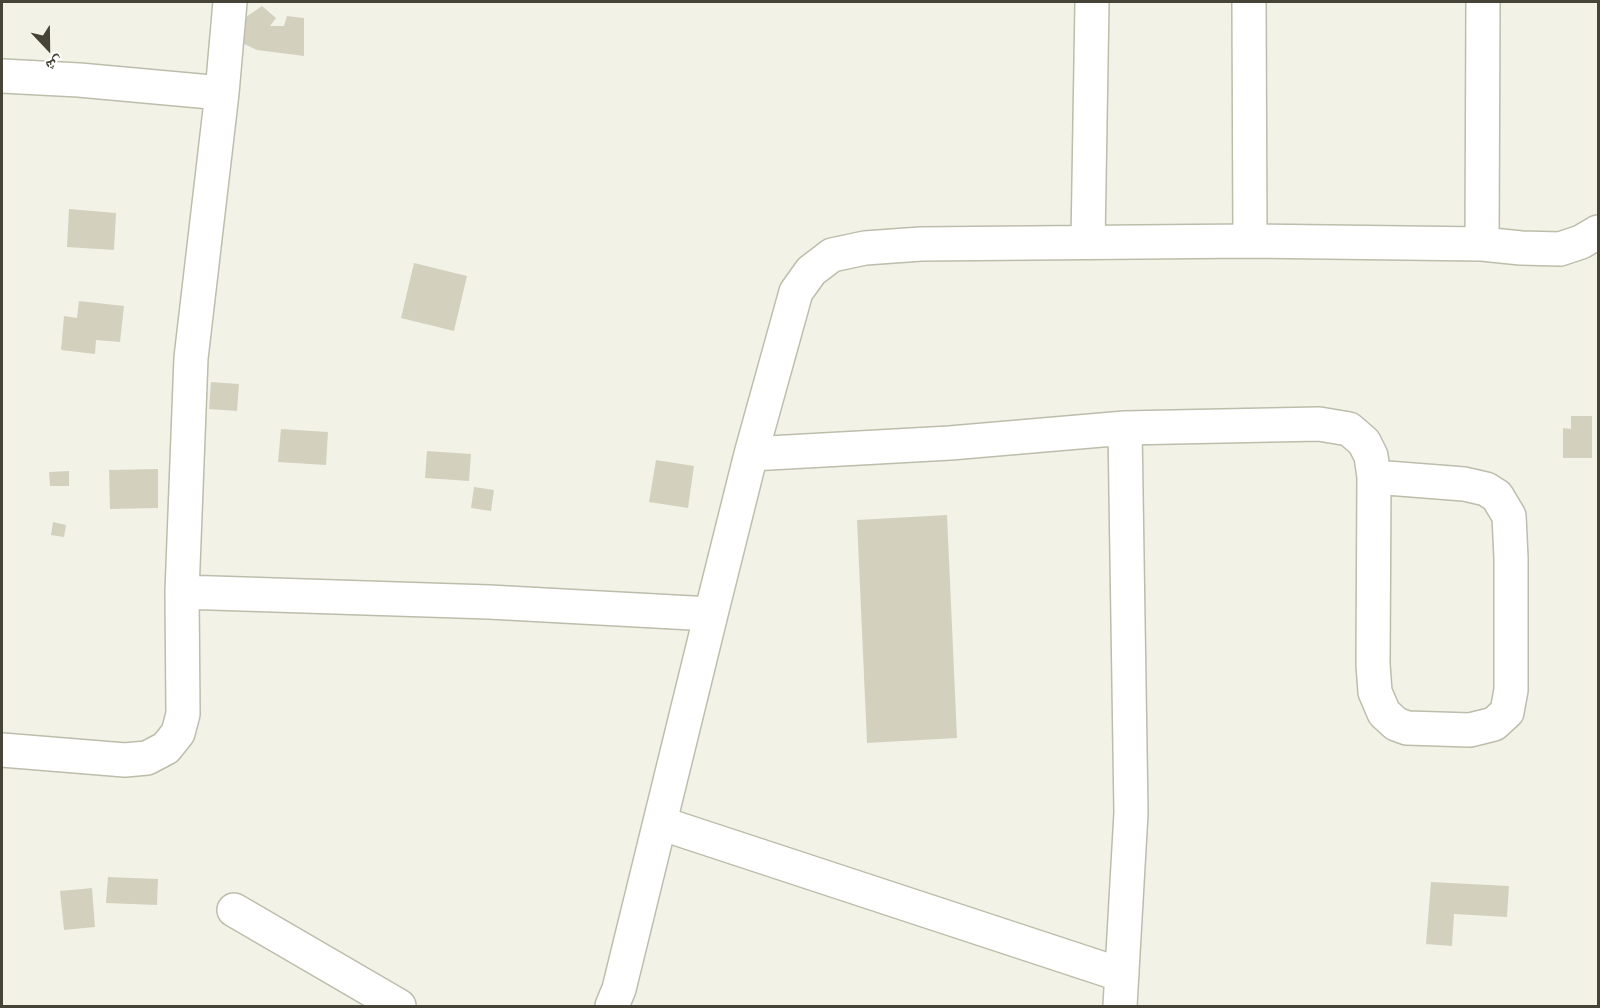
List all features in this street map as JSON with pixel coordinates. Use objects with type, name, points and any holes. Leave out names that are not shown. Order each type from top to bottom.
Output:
[{"type":"street","points":[[2,750],[125,760],[147,758],[166,748],[178,733],[183,714],[182,592],[191,358],[222,93],[230,2]]},
{"type":"street","points":[[1088,242],[1092,2]]},
{"type":"street","points":[[1249,2],[1250,241]]},
{"type":"street","points":[[1482,244],[1483,2]]},
{"type":"street","points":[[2,76],[80,80],[222,93]]},
{"type":"street","points":[[612,1006],[619,989],[751,454],[796,292],[812,271],[832,255],[865,248],[921,244],[1088,242],[1250,241],[1482,244],[1560,249],[1581,242],[1599,232]]},
{"type":"street","points":[[751,454],[950,443],[1125,428],[1319,424],[1349,429],[1364,442],[1371,456],[1374,477],[1373,664],[1375,692],[1384,713],[1396,724],[1407,728],[1470,730],[1494,724],[1507,712],[1511,690],[1509,516],[1497,496],[1486,489],[1464,484],[1374,477]]},
{"type":"street","points":[[660,823],[1121,991],[1131,813],[1125,428]]},
{"type":"street","points":[[182,592],[489,602],[711,614]]},
{"type":"street","points":[[234,910],[399,1006]]},
{"type":"building","points":[[262,6],[276,18],[270,26],[284,26],[287,16],[304,18],[304,56],[257,50],[242,43],[243,19]]},
{"type":"building","points":[[69,209],[116,213],[114,250],[67,247]]},
{"type":"building","points":[[414,263],[467,276],[454,331],[401,318]]},
{"type":"building","points":[[79,301],[124,306],[120,342],[96,340],[95,354],[61,350],[64,316],[77,318]]},
{"type":"building","points":[[211,382],[239,384],[237,411],[209,409]]},
{"type":"building","points":[[1571,416],[1592,416],[1592,458],[1563,458],[1563,428],[1571,429]]},
{"type":"building","points":[[281,429],[328,432],[326,465],[278,462]]},
{"type":"building","points":[[427,451],[471,454],[469,481],[425,478]]},
{"type":"building","points":[[656,460],[694,466],[688,508],[649,502]]},
{"type":"building","points":[[158,469],[158,508],[110,509],[109,470]]},
{"type":"building","points":[[69,471],[69,486],[50,486],[49,472]]},
{"type":"building","points":[[474,487],[494,490],[491,511],[471,508]]},
{"type":"building","points":[[947,515],[957,738],[867,743],[857,520]]},
{"type":"building","points":[[53,522],[66,525],[64,537],[51,535]]},
{"type":"building","points":[[108,877],[158,879],[157,905],[106,903]]},
{"type":"building","points":[[1431,882],[1509,886],[1507,917],[1454,914],[1452,946],[1426,944]]},
{"type":"building","points":[[92,888],[95,927],[64,930],[60,891]]}]
